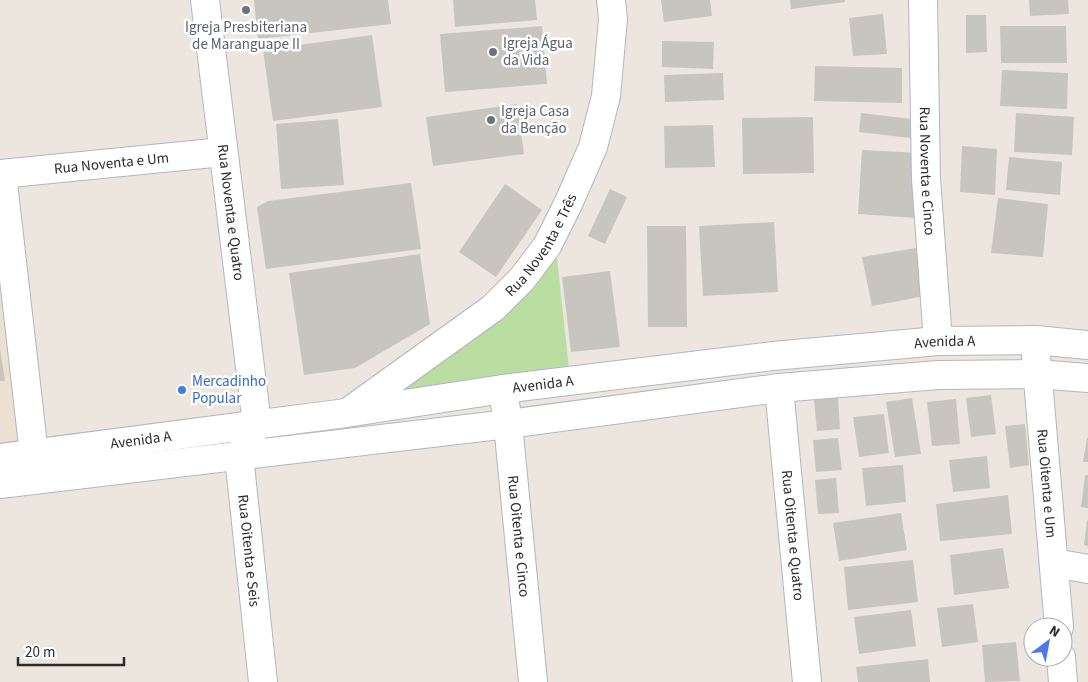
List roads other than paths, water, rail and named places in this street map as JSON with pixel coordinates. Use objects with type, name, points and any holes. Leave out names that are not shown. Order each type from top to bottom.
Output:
[{"type":"street","name":"Rua Noventa e Quatro","points":[[204,0],[257,424]]},
{"type":"street","name":"Rua Noventa e Três","points":[[346,413],[493,308],[522,279],[547,246],[568,204],[592,147],[606,96],[613,19],[611,0]]},
{"type":"street","name":"Rua Noventa e Cinco","points":[[922,0],[926,179],[938,341]]},
{"type":"street","name":"Rua Noventa e Um","points":[[1,174],[223,152]]},
{"type":"street","points":[[1,174],[34,454]]},
{"type":"street","name":"Avenida A","points":[[0,458],[346,413],[503,389],[773,356],[938,341],[1036,340],[1088,344]]},
{"type":"street","name":"Rua Oitenta e Um","points":[[1036,340],[1037,374],[1058,617]]},
{"type":"street","name":"Avenida A","points":[[0,484],[508,424],[779,388],[938,375],[1037,374],[1088,378]]},
{"type":"street","name":"Rua Oitenta e Quatro","points":[[779,388],[807,682]]},
{"type":"street","name":"Rua Oitenta e Cinco","points":[[503,389],[533,682]]},
{"type":"street","points":[[239,456],[257,424]]},
{"type":"street","name":"Rua Oitenta e Seis","points":[[239,456],[263,682]]},
{"type":"street","points":[[1054,564],[1088,569]]},
{"type":"street","points":[[1062,667],[1063,682]]},
{"type":"place","name":"Igreja Presbiteriana de Maranguape II","points":[[246,10]]},
{"type":"place","name":"Igreja Água da Vida","points":[[493,52]]},
{"type":"place","name":"Igreja Casa da Benção","points":[[491,120]]},
{"type":"place","name":"Mercadinho Popular","points":[[182,390]]}]
